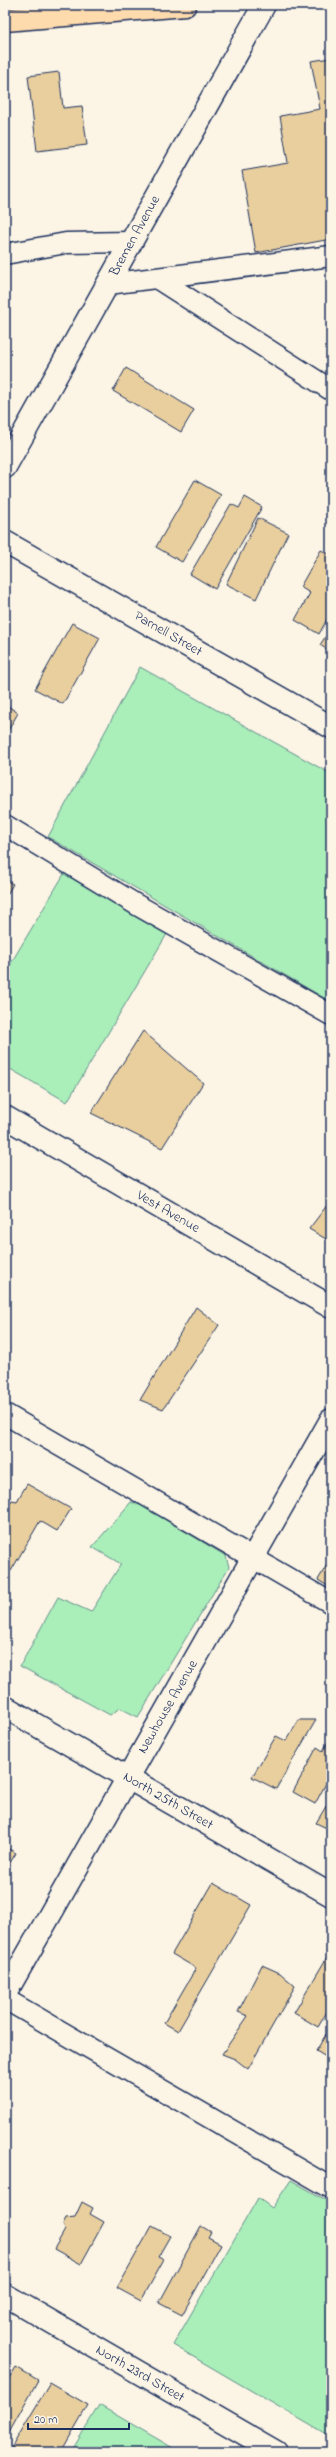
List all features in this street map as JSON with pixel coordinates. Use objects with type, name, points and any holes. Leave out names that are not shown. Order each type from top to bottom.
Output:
[{"type":"main road","points":[[14,19],[63,5]]},
{"type":"main road","points":[[14,19],[185,5]]},
{"type":"street","name":"Bremen Avenue","points":[[5,467],[264,5]]},
{"type":"street","name":"Parnell Street","points":[[5,542],[331,727]]},
{"type":"street","name":"Vest Avenue","points":[[5,1118],[331,1307]]},
{"type":"street","name":"Newhouse Avenue","points":[[5,1994],[331,1420]]},
{"type":"street","name":"North 25th Street","points":[[5,1707],[331,1895]]},
{"type":"street","name":"North 23rd Street","points":[[5,2295],[276,2452]]},
{"type":"lane","points":[[5,254],[66,243],[131,242]]},
{"type":"lane","points":[[108,284],[158,279],[331,256]]},
{"type":"lane","points":[[158,279],[331,390]]},
{"type":"lane","points":[[5,825],[137,905],[331,1015]]},
{"type":"lane","points":[[5,1414],[331,1603]]},
{"type":"lane","points":[[5,1999],[331,2188]]},
{"type":"green space","points":[[140,667],[331,774],[331,1002],[48,837]]},
{"type":"green space","points":[[67,869],[170,929],[67,1102],[5,1066],[5,973]]},
{"type":"green space","points":[[131,1502],[143,1506],[226,1556],[229,1567],[138,1717],[120,1708],[110,1715],[20,1666],[58,1597],[91,1612],[121,1564],[92,1547]]},
{"type":"green space","points":[[291,2180],[331,2203],[331,2430],[327,2435],[173,2345],[258,2198],[272,2208]]},
{"type":"green space","points":[[99,2405],[180,2452],[71,2452]]},
{"type":"building","points":[[331,58],[331,239],[256,253],[242,171],[288,163],[280,116],[320,109],[311,61]]},
{"type":"building","points":[[59,72],[63,108],[82,106],[87,145],[37,151],[28,76]]},
{"type":"building","points":[[126,368],[194,410],[181,432],[113,391]]},
{"type":"building","points":[[195,480],[221,495],[182,562],[156,547]]},
{"type":"building","points":[[245,497],[262,507],[215,589],[190,574],[231,504],[239,508]]},
{"type":"building","points":[[258,518],[288,533],[256,599],[226,584]]},
{"type":"building","points":[[321,550],[331,555],[331,612],[319,634],[295,620],[310,593],[300,587]]},
{"type":"building","points":[[72,623],[100,638],[63,704],[35,689]]},
{"type":"building","points":[[331,628],[331,652],[320,645]]},
{"type":"building","points":[[5,704],[18,713],[5,736]]},
{"type":"building","points":[[5,880],[13,884],[5,898]]},
{"type":"building","points":[[143,1031],[203,1083],[162,1148],[91,1113]]},
{"type":"building","points":[[331,1200],[331,1242],[309,1229]]},
{"type":"building","points":[[196,1307],[219,1325],[163,1409],[140,1400]]},
{"type":"building","points":[[27,1484],[71,1509],[57,1531],[40,1521],[11,1571],[5,1567],[5,1512],[12,1500],[17,1501]]},
{"type":"building","points":[[331,1558],[331,1588],[318,1580]]},
{"type":"building","points":[[299,1720],[316,1720],[276,1789],[252,1777],[276,1736],[286,1741]]},
{"type":"building","points":[[331,1736],[331,1774],[315,1804],[293,1792],[317,1747],[323,1751]]},
{"type":"building","points":[[331,1798],[331,1830],[316,1823]]},
{"type":"building","points":[[5,1847],[16,1853],[5,1871]]},
{"type":"building","points":[[213,1883],[251,1905],[178,2031],[164,2023],[196,1968],[172,1954]]},
{"type":"building","points":[[330,1952],[331,2005],[318,2027],[294,2013]]},
{"type":"building","points":[[262,1965],[280,1973],[295,1986],[248,2069],[235,2059],[222,2054],[248,2016],[238,2012]]},
{"type":"building","points":[[331,2026],[331,2060],[316,2051]]},
{"type":"building","points":[[82,2202],[93,2208],[90,2214],[104,2222],[81,2264],[54,2249],[65,2230],[63,2224],[66,2218],[75,2217]]},
{"type":"building","points":[[152,2226],[170,2236],[158,2257],[164,2260],[141,2301],[117,2288]]},
{"type":"building","points":[[201,2226],[211,2232],[208,2237],[221,2244],[182,2315],[159,2303]]},
{"type":"building","points":[[16,2367],[38,2380],[5,2439],[5,2386]]},
{"type":"building","points":[[50,2383],[88,2405],[61,2452],[15,2452],[10,2450]]}]
